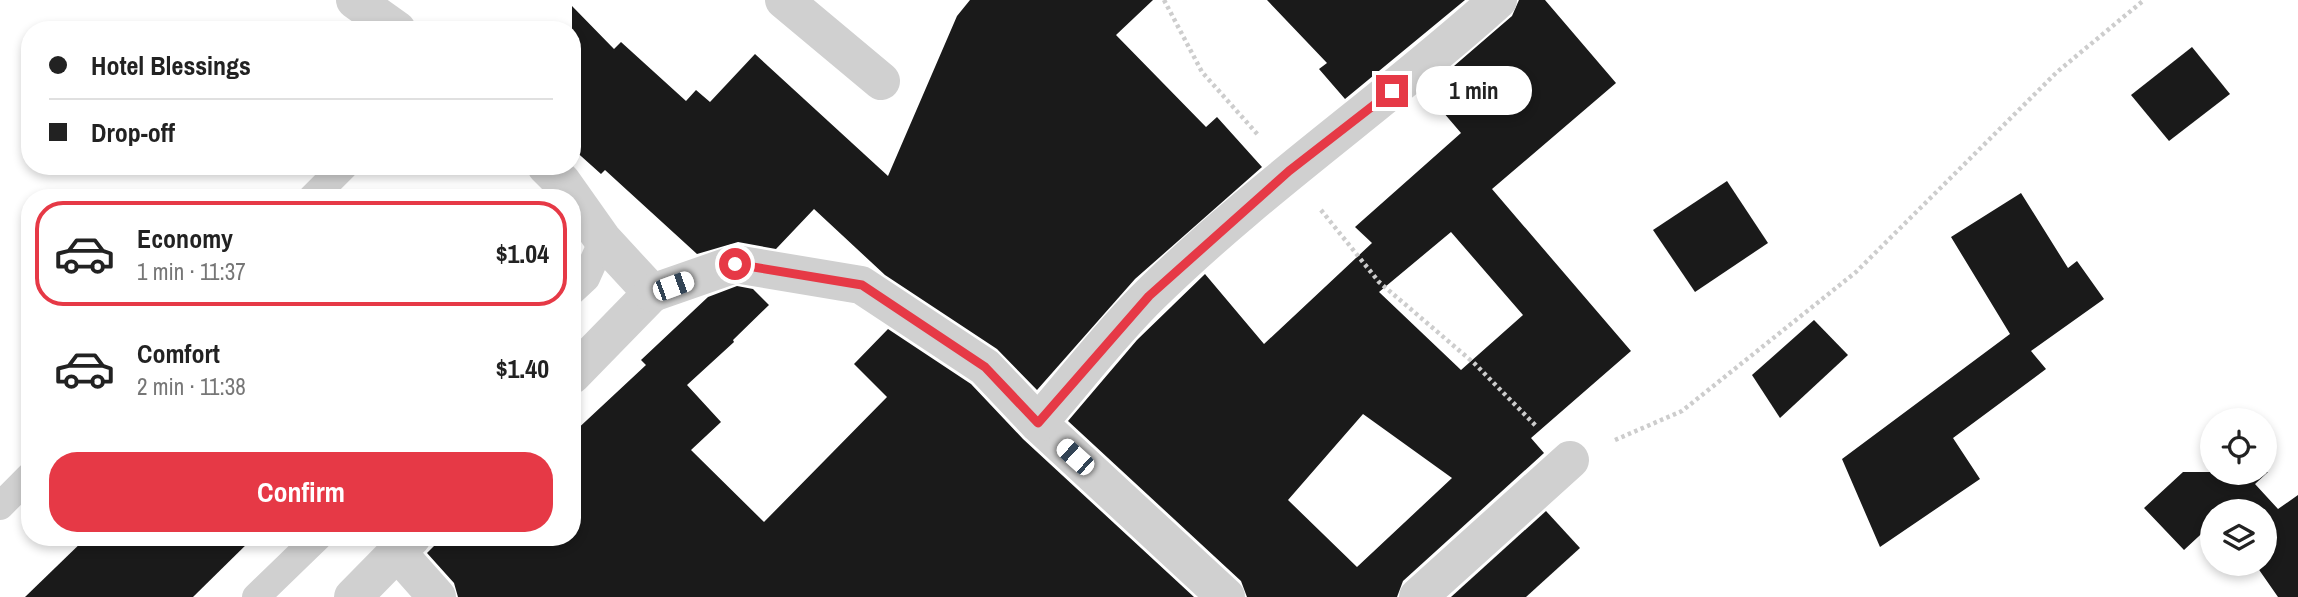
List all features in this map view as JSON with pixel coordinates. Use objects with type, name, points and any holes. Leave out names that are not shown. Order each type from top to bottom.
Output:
[{"type":"street","points":[[355,0],[384,21]]},
{"type":"street","points":[[784,0],[881,81]]},
{"type":"street","points":[[1038,423],[1149,296],[1289,171],[1433,59],[1498,0]]},
{"type":"street","points":[[555,175],[567,189]]},
{"type":"street","points":[[581,209],[603,240],[652,293]]},
{"type":"street","points":[[581,366],[652,293],[735,264],[862,285],[985,367],[1038,423],[1226,597]]},
{"type":"street","points":[[1418,597],[1570,460]]},
{"type":"street","points":[[353,597],[403,546]]},
{"type":"street","points":[[405,546],[437,597]]},
{"type":"lane","points":[[321,189],[335,175]]},
{"type":"lane","points":[[581,283],[586,278],[603,240]]},
{"type":"lane","points":[[0,506],[21,485]]},
{"type":"lane","points":[[256,597],[309,546]]},
{"type":"path","points":[[1164,0],[1202,72],[1289,171],[1379,282],[1475,364],[1570,460],[1682,411],[1857,272],[2057,72],[2144,0]]},
{"type":"building","points":[[970,0],[1153,0],[1116,35],[1206,127],[1217,117],[1262,167],[1135,279],[1037,390],[997,349],[885,275],[814,209],[776,249],[738,242],[697,254],[605,170],[601,174],[581,156],[581,21],[572,21],[572,6],[614,49],[621,42],[686,101],[696,90],[710,102],[755,54],[888,176],[957,16]]},
{"type":"building","points":[[1267,0],[1465,0],[1345,99],[1319,69],[1327,63]]},
{"type":"building","points":[[1519,0],[1545,0],[1616,83],[1492,189],[1631,351],[1531,438],[1544,453],[1403,581],[1397,597],[1247,597],[1241,581],[1068,421],[1137,340],[1205,274],[1264,344],[1372,243],[1355,227],[1461,133],[1425,91],[1512,16]],"holes":[[[1451,232],[1523,315],[1461,370],[1379,292]],[[1363,414],[1452,478],[1357,567],[1288,500]]]},
{"type":"building","points":[[2192,47],[2230,94],[2169,141],[2131,95]]},
{"type":"building","points":[[1727,181],[1768,243],[1695,292],[1653,230]]},
{"type":"building","points":[[2021,193],[2068,268],[2077,261],[2104,299],[2031,351],[2046,369],[1953,438],[1980,479],[1880,547],[1842,459],[2010,334],[1951,237]]},
{"type":"building","points":[[737,286],[753,289],[769,305],[687,385],[721,422],[691,450],[764,522],[887,397],[854,364],[888,329],[971,384],[1023,439],[1194,597],[458,597],[454,583],[427,553],[434,546],[581,546],[581,426],[646,365],[641,360],[708,297]]},
{"type":"building","points":[[1814,320],[1848,355],[1780,418],[1752,375]]},
{"type":"building","points":[[2183,472],[2200,472],[2200,485],[2256,485],[2269,499],[2200,499],[2200,535],[2184,550],[2144,508]]},
{"type":"building","points":[[2298,495],[2298,597],[2278,597],[2263,576],[2277,576],[2277,508]]},
{"type":"building","points":[[1546,511],[1580,548],[1526,597],[1451,597]]},
{"type":"building","points":[[78,546],[245,546],[193,597],[25,597]]},
{"type":"route","points":[[735,264],[862,285],[985,367],[1038,423],[1149,296],[1289,171],[1392,91]]}]
